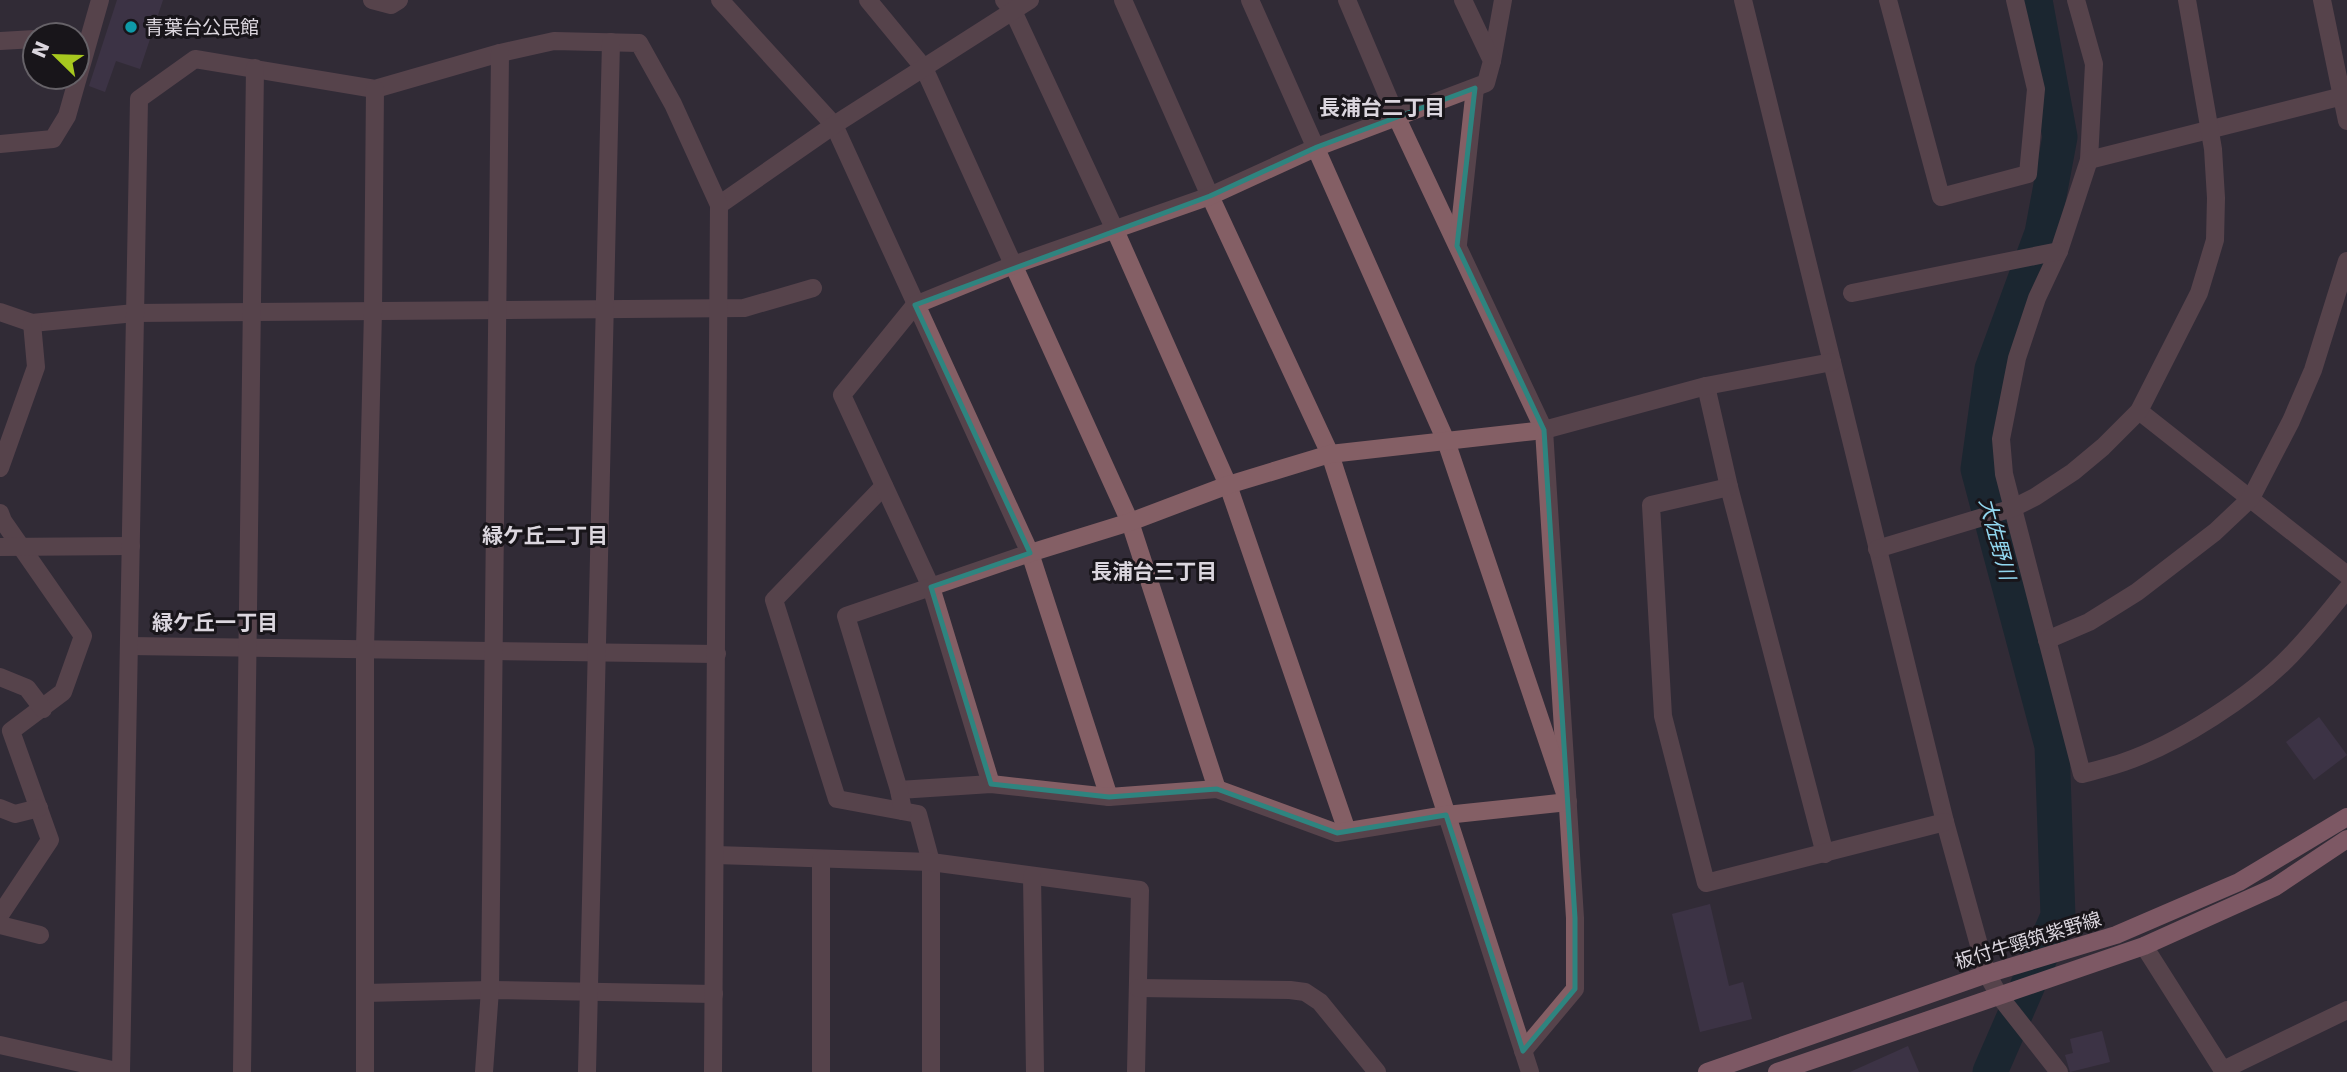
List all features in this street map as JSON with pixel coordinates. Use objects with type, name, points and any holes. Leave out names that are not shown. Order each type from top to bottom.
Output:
[{"type":"main road","name":"板付牛頸筑紫野線","points":[[1707,1072],[1987,974],[2116,935],[2227,887],[2347,817]]},
{"type":"main road","points":[[1777,1072],[2144,946],[2275,887],[2347,839]]},
{"type":"street","points":[[90,21],[100,0]]},
{"type":"street","points":[[372,0],[391,5],[398,0]]},
{"type":"street","points":[[720,0],[834,125],[1030,553],[1109,796]]},
{"type":"street","points":[[868,0],[924,68],[1130,522],[1217,789]]},
{"type":"street","points":[[719,205],[834,125],[924,68],[1009,5],[1030,0]]},
{"type":"street","points":[[1123,0],[1210,196],[1330,454],[1530,1072]]},
{"type":"street","points":[[1250,0],[1446,441],[1568,802]]},
{"type":"street","points":[[1347,0],[1398,118],[1544,430],[1575,918],[1575,989],[1523,1051]]},
{"type":"street","points":[[1464,0],[1492,61]]},
{"type":"street","points":[[991,784],[931,587],[842,396],[915,305],[1013,265],[1210,196],[1317,147],[1486,83],[1503,0]]},
{"type":"street","points":[[1743,0],[1945,822],[1987,974],[2000,997],[2059,1072]]},
{"type":"street","points":[[1888,0],[1941,197],[2028,174],[2036,89],[2015,0]]},
{"type":"street","points":[[2076,0],[2094,64],[2089,160],[2059,251],[2037,298],[2017,358],[2001,439],[2004,474],[2082,775],[2125,762],[2204,722],[2289,657],[2347,589]]},
{"type":"street","points":[[1877,549],[2013,508],[2035,497],[2073,472],[2140,411],[2199,293],[2215,240],[2216,198],[2209,129],[2187,0]]},
{"type":"street","points":[[2322,0],[2345,96],[2347,121]]},
{"type":"street","points":[[1009,5],[1115,230],[1228,485],[1347,831]]},
{"type":"street","points":[[0,41],[21,40]]},
{"type":"street","points":[[0,1045],[121,1072],[139,99],[195,59],[375,89],[500,53],[554,41],[611,41],[639,43],[673,104],[719,205],[713,1072]]},
{"type":"street","points":[[587,1072],[611,41]]},
{"type":"street","points":[[484,1072],[491,990],[500,53]]},
{"type":"street","points":[[242,1072],[255,68]]},
{"type":"street","points":[[1457,246],[1475,88]]},
{"type":"street","points":[[365,1072],[365,649],[375,89]]},
{"type":"street","points":[[0,144],[53,139],[67,116],[72,91]]},
{"type":"street","points":[[2089,160],[2345,96]]},
{"type":"street","points":[[1852,293],[2059,251]]},
{"type":"street","points":[[2048,640],[2089,622],[2137,592],[2215,533],[2251,498],[2291,421],[2313,370],[2347,261]]},
{"type":"street","points":[[0,312],[32,323],[135,313],[719,309],[744,308],[813,288]]},
{"type":"street","points":[[0,468],[6,430],[36,367],[32,323]]},
{"type":"street","points":[[903,811],[846,616],[1130,522],[1228,485],[1330,454],[1544,430],[1706,386],[1832,362]]},
{"type":"street","points":[[1706,386],[1729,487],[1825,854]]},
{"type":"street","points":[[2140,411],[2347,575]]},
{"type":"street","points":[[884,486],[774,600],[838,799],[918,814],[931,862],[931,1072]]},
{"type":"street","points":[[1729,487],[1651,505],[1663,716],[1706,883],[1945,822]]},
{"type":"street","points":[[0,513],[83,636],[63,692],[11,730],[50,840],[0,915]]},
{"type":"street","points":[[0,547],[131,546]]},
{"type":"street","points":[[129,646],[717,654]]},
{"type":"street","points":[[0,677],[27,688],[43,709]]},
{"type":"street","points":[[899,790],[991,784],[1109,796],[1217,789],[1337,833],[1446,816],[1568,802]]},
{"type":"street","points":[[0,808],[15,814],[39,808]]},
{"type":"street","points":[[715,855],[931,862],[1140,890],[1136,1072]]},
{"type":"street","points":[[821,859],[821,1072]]},
{"type":"street","points":[[1032,876],[1035,1072]]},
{"type":"street","points":[[0,925],[40,935]]},
{"type":"street","points":[[2144,946],[2224,1071],[2347,1010]]},
{"type":"street","points":[[1138,988],[1306,992],[1320,1002],[1377,1072]]},
{"type":"street","points":[[365,993],[491,990],[713,994]]},
{"type":"highlighted area","points":[[1475,88],[1457,246],[1544,430],[1575,918],[1575,989],[1523,1051],[1446,815],[1337,833],[1217,789],[1109,797],[991,784],[931,587],[1030,553],[915,305],[1210,196],[1317,147]]},
{"type":"building","name":"青葉台公民館","points":[[117,0],[163,0],[140,69],[116,61],[105,92],[91,87]]},
{"type":"building","points":[[2319,717],[2347,755],[2314,780],[2286,742]]},
{"type":"building","points":[[1710,904],[1729,986],[1743,982],[1752,1019],[1700,1032],[1672,914]]},
{"type":"building","points":[[2102,1031],[2110,1062],[2070,1072],[2065,1055],[2073,1053],[2070,1039]]},
{"type":"building","points":[[1908,1046],[1919,1072],[1850,1072]]},
{"type":"waterway","name":"大佐野川","points":[[1990,1072],[2058,916],[2052,746],[1978,469],[1992,369],[2042,233],[2060,137],[2035,0]]},
{"type":"place","name":"青葉台公民館","points":[[131,27]]},
{"type":"district","name":"長浦台二丁目","points":[[1382,108]]},
{"type":"district","name":"緑ケ丘二丁目","points":[[545,536]]},
{"type":"district","name":"長浦台三丁目","points":[[1154,572]]},
{"type":"district","name":"緑ケ丘一丁目","points":[[215,623]]}]
